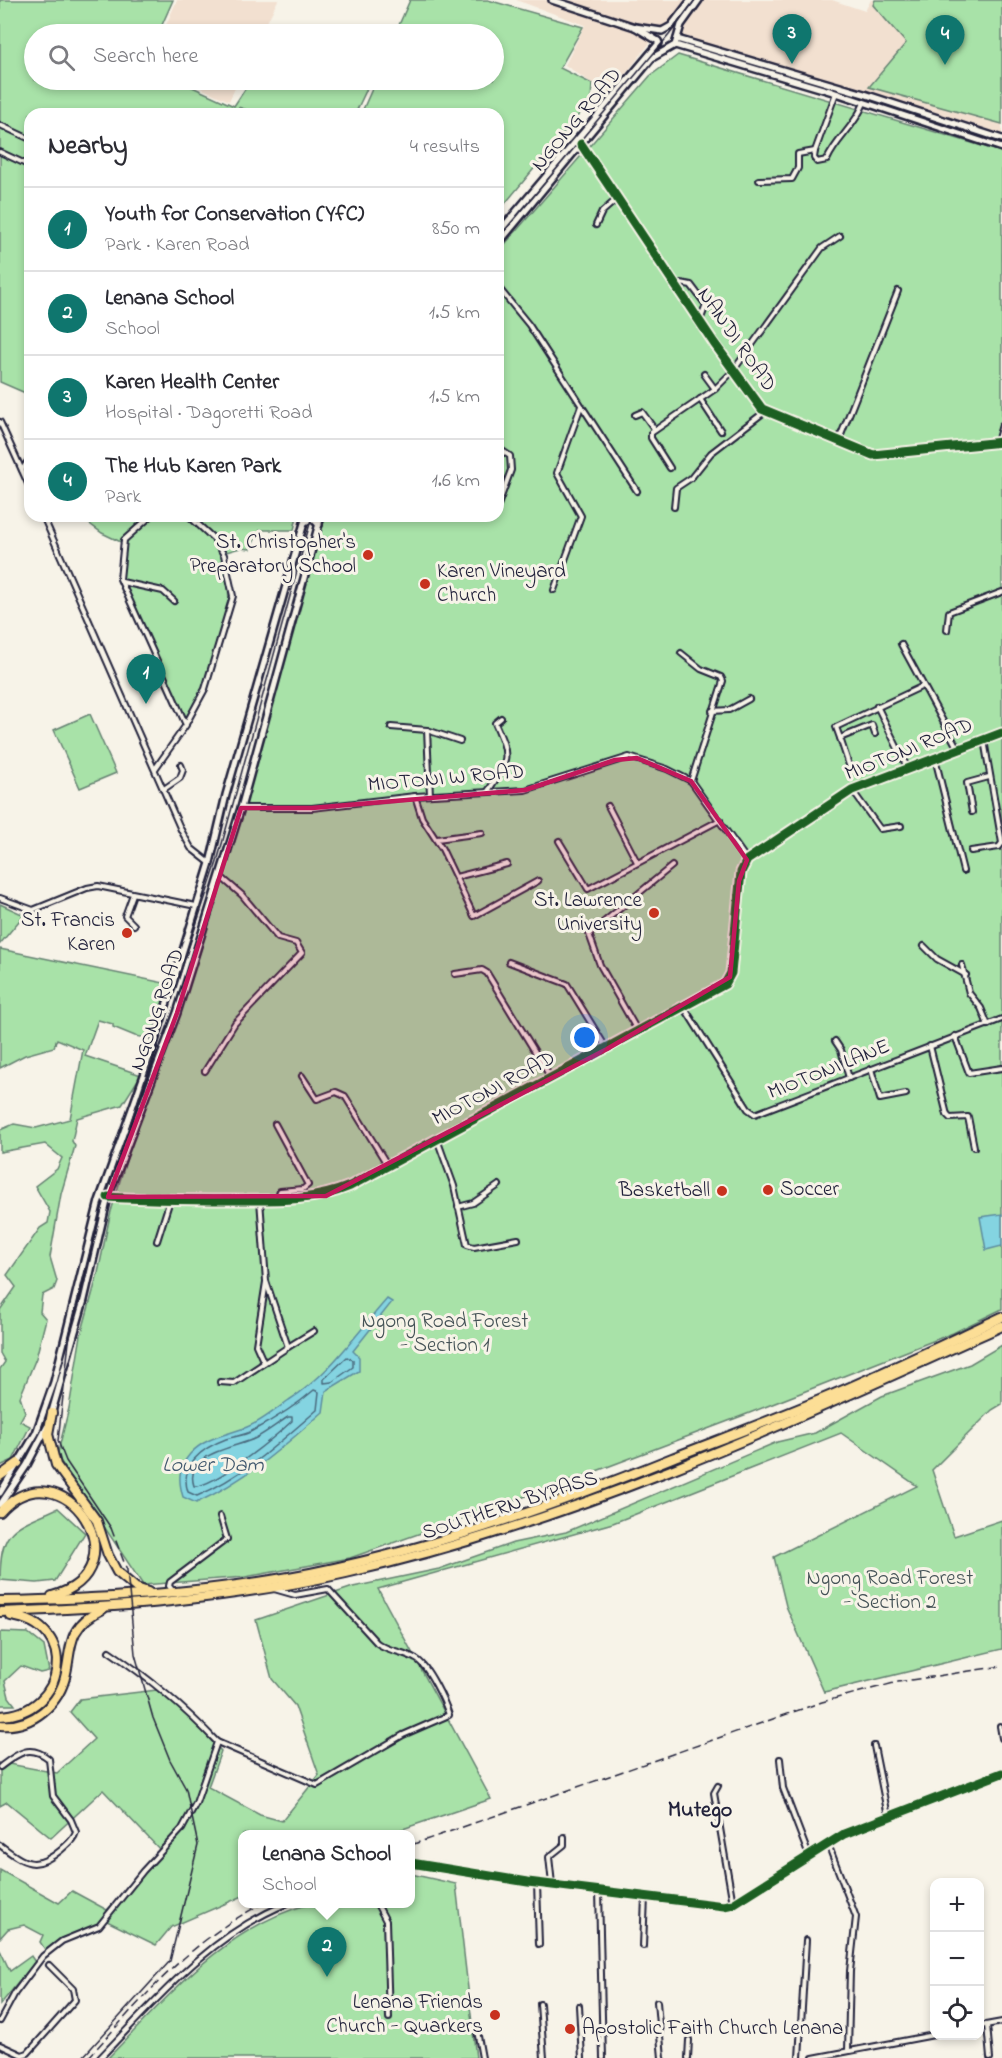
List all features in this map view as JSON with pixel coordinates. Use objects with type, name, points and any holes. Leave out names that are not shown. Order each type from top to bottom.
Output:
[{"type":"highway","name":"SOUTHERN BYPASS","points":[[0,1601],[174,1592],[267,1581],[373,1559],[518,1516],[610,1483],[834,1394],[1002,1317]]},
{"type":"highway","name":"SOUTHERN BYPASS","points":[[0,1613],[107,1607],[271,1588],[409,1557],[514,1525],[611,1491],[836,1401],[1002,1326]]},
{"type":"highway","points":[[52,1413],[48,1434],[52,1457],[98,1521],[112,1564],[123,1578],[136,1588],[159,1593]]},
{"type":"highway","points":[[0,1476],[18,1463]]},
{"type":"highway","points":[[0,1512],[7,1505],[26,1495],[48,1493],[69,1500],[80,1509],[91,1525],[94,1555],[86,1574],[72,1588],[42,1599]]},
{"type":"highway","points":[[0,1725],[24,1722],[50,1706],[57,1697],[66,1675],[70,1648],[76,1631],[88,1618],[107,1607]]},
{"type":"highway","points":[[0,1613],[26,1618],[44,1630],[56,1651],[57,1663],[51,1688],[41,1701],[24,1712],[0,1716]]},
{"type":"main road","points":[[552,0],[635,27],[664,30],[676,40],[1002,148]]},
{"type":"main road","points":[[664,30],[690,0]]},
{"type":"main road","points":[[635,27],[666,48],[676,40],[699,0]]},
{"type":"main road","name":"NGONG ROAD","points":[[504,226],[658,42],[664,30]]},
{"type":"main road","points":[[676,40],[864,94],[1002,139]]},
{"type":"main road","name":"NGONG ROAD","points":[[504,237],[652,58],[666,48]]},
{"type":"main road","points":[[316,522],[319,525]]},
{"type":"main road","name":"NGONG ROAD","points":[[0,1505],[27,1465],[52,1413],[84,1300],[108,1197],[187,980],[241,808],[320,522]]},
{"type":"main road","name":"NGONG ROAD","points":[[0,1493],[45,1410],[99,1202],[175,979],[210,863],[226,795],[304,524]]},
{"type":"main road","points":[[175,979],[180,983],[187,980]]},
{"type":"street","points":[[836,93],[815,150],[814,158],[818,162],[827,160],[857,120],[864,103]]},
{"type":"street","points":[[0,124],[24,136]]},
{"type":"street","name":"NANDI ROAD","points":[[581,144],[733,371],[762,409],[873,455],[999,442]]},
{"type":"street","points":[[759,180],[792,179],[798,168],[798,154],[815,150]]},
{"type":"street","points":[[0,152],[24,163]]},
{"type":"street","points":[[596,225],[602,212],[617,199]]},
{"type":"street","points":[[670,468],[651,438],[655,430],[715,389],[733,371],[822,248],[840,236]]},
{"type":"street","points":[[676,285],[687,283],[691,285],[706,305],[700,321]]},
{"type":"street","points":[[839,440],[898,291]]},
{"type":"street","points":[[504,294],[529,325],[637,491]]},
{"type":"street","points":[[704,374],[715,389]]},
{"type":"street","points":[[700,399],[721,431]]},
{"type":"street","points":[[554,590],[581,516],[557,473],[581,405]]},
{"type":"street","points":[[674,507],[676,488],[691,478],[702,461],[768,410]]},
{"type":"street","points":[[635,415],[642,412],[655,430]]},
{"type":"street","points":[[0,422],[24,475]]},
{"type":"street","points":[[999,442],[1002,425]]},
{"type":"street","points":[[504,452],[510,456],[511,470],[504,489]]},
{"type":"street","points":[[45,522],[191,848],[210,863]]},
{"type":"street","points":[[144,522],[124,540],[119,569],[121,582],[186,725]]},
{"type":"street","points":[[155,770],[186,725],[205,689],[233,596],[225,555],[215,540],[196,522]]},
{"type":"street","points":[[121,582],[163,591],[174,601]]},
{"type":"street","points":[[947,630],[950,612],[1002,592]]},
{"type":"street","points":[[901,644],[958,749]]},
{"type":"street","points":[[681,653],[701,669],[723,679],[692,781]]},
{"type":"street","points":[[850,768],[837,724],[922,686]]},
{"type":"street","points":[[712,711],[729,711],[749,699]]},
{"type":"street","points":[[877,706],[908,769]]},
{"type":"street","points":[[488,792],[506,759],[504,740],[495,723],[501,718]]},
{"type":"street","points":[[840,738],[872,725],[875,734]]},
{"type":"street","points":[[391,727],[427,730],[460,741]]},
{"type":"street","points":[[427,730],[430,795]]},
{"type":"street","name":"MIOTONI ROAD","points":[[108,1197],[170,1200],[277,1200],[326,1196],[388,1166],[684,1007],[729,980],[739,881],[741,868],[747,860],[852,790],[1002,733]]},
{"type":"street","points":[[971,851],[999,847],[1002,843],[984,740]]},
{"type":"street","name":"MIOTONI W ROAD","points":[[241,808],[312,808],[415,796],[531,789],[629,757],[667,769],[692,781],[747,860]]},
{"type":"street","points":[[935,758],[963,871]]},
{"type":"street","points":[[164,789],[181,776],[183,770],[181,765]]},
{"type":"street","points":[[972,812],[967,783],[989,777]]},
{"type":"street","points":[[852,790],[880,829],[901,826]]},
{"type":"street","points":[[415,796],[422,818],[437,839],[474,916],[538,881]]},
{"type":"street","points":[[608,806],[637,862]]},
{"type":"street","points":[[560,841],[588,888],[720,820]]},
{"type":"street","points":[[437,839],[482,833]]},
{"type":"street","points":[[456,877],[507,864]]},
{"type":"street","points":[[638,1032],[600,964],[589,934],[672,866]]},
{"type":"street","points":[[205,1071],[236,1023],[302,953],[296,943],[278,938],[242,895],[219,875]]},
{"type":"street","points":[[0,898],[33,910],[93,886],[196,906]]},
{"type":"street","points":[[134,894],[125,916],[134,925]]},
{"type":"street","points":[[924,946],[937,959],[967,975]]},
{"type":"street","points":[[509,962],[567,984],[607,1049]]},
{"type":"street","points":[[962,965],[967,975],[969,993],[981,1008],[988,1025]]},
{"type":"street","points":[[454,974],[482,970],[487,973],[551,1078]]},
{"type":"street","name":"MIOTONI LANE","points":[[684,1007],[748,1109],[755,1114],[1002,1019]]},
{"type":"street","points":[[955,1036],[969,1073],[1002,1068]]},
{"type":"street","points":[[835,1041],[841,1050],[849,1078]]},
{"type":"street","points":[[930,1046],[947,1115],[950,1118],[968,1117],[975,1147]]},
{"type":"street","points":[[871,1069],[880,1099],[906,1094]]},
{"type":"street","points":[[302,1076],[317,1099],[336,1092],[345,1096],[388,1166]]},
{"type":"street","points":[[275,1124],[308,1185],[303,1189],[280,1191],[277,1200]]},
{"type":"street","points":[[437,1139],[451,1176],[462,1231],[470,1247],[518,1239]]},
{"type":"street","points":[[458,1207],[473,1203],[499,1185]]},
{"type":"street","points":[[157,1241],[170,1200]]},
{"type":"street","points":[[260,1200],[266,1281],[256,1345],[264,1363]]},
{"type":"street","points":[[266,1281],[288,1347]]},
{"type":"street","points":[[220,1382],[234,1383],[314,1331]]},
{"type":"street","points":[[174,1592],[169,1586],[172,1581],[227,1539],[220,1516]]},
{"type":"street","points":[[109,1652],[160,1688],[217,1742],[317,1785],[403,1735],[449,1715],[422,1663],[408,1655],[385,1649],[328,1589],[290,1595],[271,1588]]},
{"type":"street","points":[[1000,1726],[1002,1738]]},
{"type":"street","points":[[0,2021],[15,1993],[43,1956],[63,1941],[99,1926],[143,1871],[182,1829],[196,1803],[217,1742]]},
{"type":"street","points":[[874,1746],[888,1817]]},
{"type":"street","points":[[0,1767],[16,1754],[27,1750],[39,1751],[49,1759],[53,1796],[71,1820],[76,1832],[72,1840],[53,1857],[36,1864],[21,1860],[0,1845]]},
{"type":"street","points":[[780,1759],[783,1788],[809,1856]]},
{"type":"street","points":[[415,1864],[537,1883],[711,1906],[732,1904],[844,1834],[1002,1773]]},
{"type":"street","points":[[718,1786],[714,1793],[732,1904]]},
{"type":"street","points":[[552,1884],[549,1857],[564,1845],[564,1837]]},
{"type":"street","points":[[828,1844],[856,1917],[850,1971],[848,2051]]},
{"type":"street","points":[[537,1883],[539,1944]]},
{"type":"street","points":[[599,1891],[603,2058]]},
{"type":"street","points":[[643,1946],[645,1897]]},
{"type":"street","points":[[100,2058],[197,1959],[242,1926],[278,1908]]},
{"type":"street","points":[[379,1908],[386,1921],[389,2018]]},
{"type":"street","points":[[799,2058],[806,1940]]},
{"type":"street","points":[[0,2045],[25,2056],[72,2004],[76,1996],[49,1965]]},
{"type":"street","points":[[657,2002],[662,2058]]},
{"type":"street","points":[[540,2004],[544,2058]]},
{"type":"street","points":[[579,2006],[582,2058]]},
{"type":"street","points":[[984,2025],[1002,2022]]},
{"type":"street","points":[[476,2025],[482,2058]]},
{"type":"street","points":[[987,2025],[990,2058]]},
{"type":"street","points":[[814,2058],[930,2036]]},
{"type":"street","points":[[688,2058],[689,2040]]},
{"type":"highlighted area","points":[[637,758],[691,781],[747,860],[739,881],[730,977],[607,1049],[326,1196],[108,1197],[177,1013],[241,808],[312,808],[525,790],[615,760]]},
{"type":"shaded area","points":[[177,0],[278,0],[266,24],[166,24]]},
{"type":"shaded area","points":[[516,0],[832,0],[865,11],[871,0],[1002,0],[1002,136],[661,29],[609,95],[565,65],[585,25]]},
{"type":"shaded area","points":[[205,90],[234,90],[229,101]]},
{"type":"green space","points":[[0,0],[173,0],[162,24],[24,24],[24,90],[199,90],[234,106],[244,90],[366,90],[358,108],[24,108],[24,392],[0,382]]},
{"type":"green space","points":[[410,0],[488,0],[583,27],[560,68],[592,84],[591,100],[504,205],[504,108],[364,108],[372,90],[504,90],[504,24],[399,24]]},
{"type":"green space","points":[[875,0],[1002,0],[1002,124],[869,87],[906,43],[873,5]]},
{"type":"green space","name":"Ngong Road Forest - Section 1","points":[[678,55],[1002,152],[1002,1309],[953,1333],[747,1414],[586,1475],[350,1558],[245,1577],[143,1585],[57,1456],[69,1408],[81,1335],[98,1273],[110,1215],[133,1137],[187,993],[230,858],[314,551],[324,522],[504,522],[504,245],[650,76]]},
{"type":"green space","points":[[87,522],[296,522],[294,530],[260,530],[250,549],[240,548],[226,552],[229,601],[202,690],[186,720],[121,575],[125,544],[102,533]]},
{"type":"green space","points":[[90,714],[116,773],[80,788],[54,730]]},
{"type":"green space","points":[[0,904],[24,915],[0,944]]},
{"type":"green space","points":[[0,949],[169,984],[152,1039],[135,1036],[113,1027],[113,1024],[98,1020],[85,1056],[141,1075],[122,1105],[77,1118],[72,1141],[75,1146],[61,1194],[50,1257],[57,1281],[54,1289],[42,1295],[40,1312],[46,1319],[36,1358],[20,1397],[25,1412],[20,1421],[30,1426],[13,1460],[0,1466],[0,1369],[5,1362],[0,1353],[0,1310],[16,1287],[7,1275],[40,1228],[48,1223],[50,1212],[35,1186],[57,1169],[62,1158],[45,1144],[0,1152],[0,1130],[14,1124],[36,1128],[70,1119],[83,1050],[57,1039],[54,1047],[25,1055],[0,1068]]},
{"type":"green space","name":"Ngong Road Forest - Section 2","points":[[1002,1345],[1002,1404],[992,1410],[932,1470],[954,1536],[1002,1520],[1002,1649],[824,1692],[786,1606],[774,1557],[917,1486],[841,1433],[613,1523],[378,1589],[491,1799],[400,1830],[238,1830],[238,1898],[171,1927],[156,1945],[107,1921],[62,1938],[46,1951],[40,1942],[43,1935],[24,1925],[8,1929],[0,1938],[0,1870],[59,1903],[72,1891],[107,1910],[163,1853],[103,1790],[51,1838],[7,1802],[0,1806],[0,1771],[9,1764],[57,1773],[94,1739],[70,1712],[80,1699],[157,1690],[191,1719],[221,1751],[208,1787],[260,1815],[282,1821],[319,1775],[295,1706],[272,1679],[256,1620],[353,1587],[439,1569],[513,1543],[566,1532],[777,1442],[815,1433],[882,1396],[970,1364]]},
{"type":"green space","points":[[58,1508],[85,1533],[55,1581],[37,1583],[0,1580],[3,1549],[12,1532],[30,1520]]},
{"type":"green space","points":[[0,1632],[28,1633],[44,1646],[49,1671],[40,1673],[21,1666],[5,1681],[9,1697],[15,1705],[0,1705]]},
{"type":"green space","points":[[415,1875],[456,1884],[476,2058],[108,2058],[199,1967],[251,1929],[279,1914],[298,1908],[415,1908]]},
{"type":"green space","points":[[0,1950],[10,1971],[31,1956],[35,1962],[0,2005]]},
{"type":"water","points":[[1002,1214],[1002,1246],[986,1250],[980,1217]]},
{"type":"water","name":"Lower Dam","points":[[387,1299],[392,1302],[353,1351],[359,1357],[359,1371],[326,1391],[323,1412],[278,1450],[231,1484],[196,1503],[183,1497],[180,1474],[183,1464],[196,1448],[209,1440],[258,1422],[303,1390],[317,1379],[341,1353]]},
{"type":"tram line","points":[[504,232],[669,35],[695,0]]},
{"type":"tram line","points":[[111,1528],[66,1461],[58,1441],[70,1333],[98,1221],[217,862],[310,522]]},
{"type":"tram line","points":[[82,2058],[170,1961],[198,1845],[186,1789],[170,1760],[153,1718],[135,1654],[127,1570]]},
{"type":"railway","points":[[111,1528],[127,1570]]},
{"type":"railway","points":[[415,1844],[822,1702],[898,1682],[1002,1666]]},
{"type":"railway","points":[[88,2058],[148,1993],[189,1954],[211,1936],[255,1908]]},
{"type":"cycle path","points":[[581,144],[714,343],[762,409],[873,455],[1002,442]]},
{"type":"cycle path","points":[[108,1197],[170,1200],[277,1200],[321,1195],[350,1186],[725,984],[731,973],[741,872],[747,860],[852,790],[1002,733]]},
{"type":"cycle path","points":[[415,1864],[528,1882],[724,1906],[733,1904],[844,1834],[1002,1773]]},
{"type":"place","name":"Karen Health Center","points":[[792,64]]},
{"type":"place","name":"The Hub Karen Park","points":[[945,65]]},
{"type":"place","name":"St. Christopher's Preparatory School","points":[[368,555]]},
{"type":"place","name":"Karen Vineyard Church","points":[[425,584]]},
{"type":"place","name":"Youth for Conservation (YfC)","points":[[146,704]]},
{"type":"place","name":"St. Lawrence University","points":[[654,913]]},
{"type":"place","name":"St. Francis Karen","points":[[127,933]]},
{"type":"place","name":"Soccer","points":[[768,1190]]},
{"type":"place","name":"Basketball","points":[[722,1191]]},
{"type":"place","name":"Lenana School","points":[[327,1977]]},
{"type":"place","name":"Lenana Friends Church - Quarkers","points":[[495,2015]]},
{"type":"place","name":"Apostolic Faith Church Lenana","points":[[570,2029]]},
{"type":"district","name":"Mutego","points":[[700,1811]]}]
